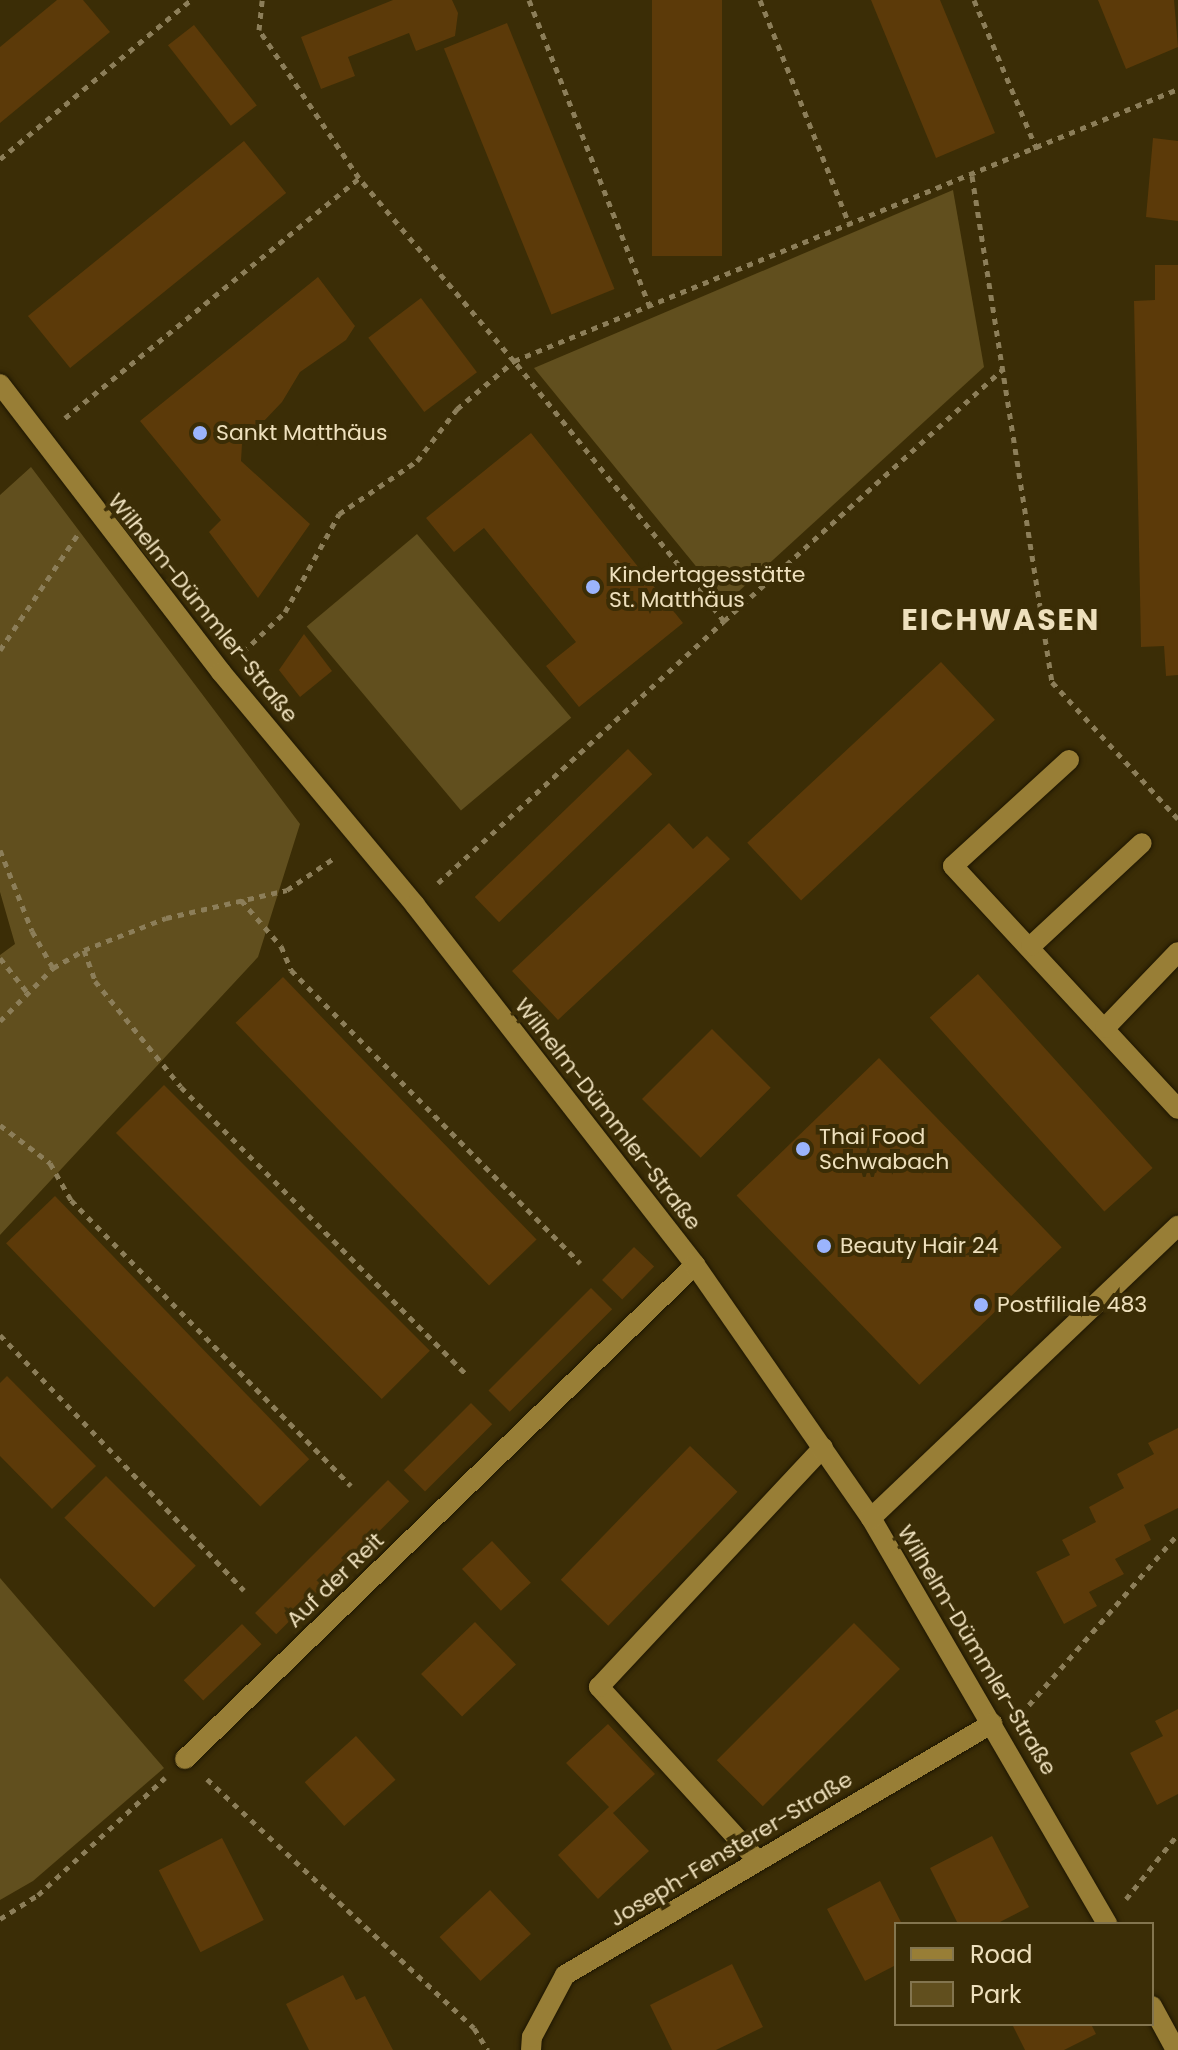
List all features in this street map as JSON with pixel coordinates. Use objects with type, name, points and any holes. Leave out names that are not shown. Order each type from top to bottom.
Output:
[{"type":"street","name":"Wilhelm-Dümmler-Straße","points":[[0,384],[221,672],[415,905],[695,1265],[871,1518],[997,1729],[1106,1922]]},
{"type":"street","points":[[1069,760],[953,866],[1175,1101]]},
{"type":"street","points":[[1031,946],[1142,843]]},
{"type":"street","points":[[1105,1028],[1178,952]]},
{"type":"street","points":[[871,1518],[1178,1226]]},
{"type":"street","name":"Auf der Reit","points":[[185,1759],[695,1265]]},
{"type":"street","points":[[758,1861],[599,1687],[823,1448]]},
{"type":"street","name":"Joseph-Fensterer-Straße","points":[[531,2050],[532,2037],[565,1975],[758,1861],[997,1729]]},
{"type":"street","points":[[1154,2010],[1176,2050]]},
{"type":"path","points":[[0,159],[191,0]]},
{"type":"path","points":[[262,0],[259,30],[359,178],[514,361],[724,621]]},
{"type":"path","points":[[529,0],[650,307]]},
{"type":"path","points":[[760,0],[850,226]]},
{"type":"path","points":[[974,0],[1037,150]]},
{"type":"path","points":[[221,672],[285,612],[339,514],[417,461],[457,409],[514,361],[1037,150],[1178,89]]},
{"type":"path","points":[[972,176],[1052,682],[1178,819]]},
{"type":"path","points":[[41,438],[359,178]]},
{"type":"path","points":[[415,905],[1003,370]]},
{"type":"path","points":[[0,650],[94,510]]},
{"type":"path","points":[[0,1021],[53,968],[84,950],[166,918],[287,890],[362,840]]},
{"type":"path","points":[[0,850],[32,931],[53,968]]},
{"type":"path","points":[[241,900],[281,946],[291,970],[580,1263]]},
{"type":"path","points":[[84,950],[95,981],[181,1087],[466,1374]]},
{"type":"path","points":[[0,958],[28,992]]},
{"type":"path","points":[[0,1125],[50,1163],[71,1200],[351,1486]]},
{"type":"path","points":[[0,1335],[244,1590]]},
{"type":"path","points":[[997,1729],[1178,1534]]},
{"type":"path","points":[[0,1919],[38,1895],[185,1759],[474,2028],[488,2050]]},
{"type":"path","points":[[1124,1902],[1178,1834]]},
{"type":"green space","points":[[953,190],[984,367],[726,603],[534,368]]},
{"type":"green space","points":[[31,467],[300,824],[258,957],[0,1235],[0,955],[15,944],[0,892],[0,495]]},
{"type":"green space","points":[[417,534],[571,718],[461,810],[307,627]]},
{"type":"green space","points":[[0,1578],[164,1768],[33,1881],[0,1900]]},
{"type":"building","points":[[57,0],[83,0],[110,32],[0,123],[0,47]]},
{"type":"building","points":[[393,0],[452,0],[458,13],[455,36],[416,51],[409,33],[348,57],[355,76],[321,89],[301,37]]},
{"type":"building","points":[[652,0],[722,0],[722,256],[652,256]]},
{"type":"building","points":[[871,0],[940,0],[995,133],[936,158]]},
{"type":"building","points":[[1098,0],[1174,0],[1178,47],[1126,69]]},
{"type":"building","points":[[507,23],[615,289],[551,315],[444,48]]},
{"type":"building","points":[[194,25],[257,105],[231,126],[168,45]]},
{"type":"building","points":[[1153,138],[1178,141],[1178,221],[1146,217]]},
{"type":"building","points":[[244,141],[286,193],[70,368],[28,316]]},
{"type":"building","points":[[1155,265],[1178,265],[1178,675],[1166,676],[1164,646],[1141,647],[1134,301],[1155,300]]},
{"type":"building","name":"Sankt Matthäus","points":[[318,277],[355,326],[346,340],[300,372],[282,402],[242,444],[241,461],[310,524],[258,598],[209,532],[221,520],[140,421]]},
{"type":"building","points":[[421,298],[477,372],[424,412],[368,338]]},
{"type":"building","name":"Kindertagesstätte St. Matthäus","points":[[531,433],[683,623],[579,707],[546,666],[576,642],[484,528],[454,552],[426,518]]},
{"type":"building","points":[[304,634],[332,671],[300,697],[279,670]]},
{"type":"building","points":[[941,662],[995,720],[801,901],[747,843]]},
{"type":"building","points":[[628,749],[652,774],[499,922],[475,897]]},
{"type":"building","points":[[669,823],[693,849],[707,836],[730,859],[558,1020],[512,971]]},
{"type":"building","points":[[978,974],[1153,1168],[1104,1211],[930,1017]]},
{"type":"building","points":[[283,977],[537,1240],[489,1285],[236,1023]]},
{"type":"building","points":[[712,1029],[771,1088],[701,1158],[642,1099]]},
{"type":"building","points":[[879,1058],[1062,1247],[919,1385],[737,1196]]},
{"type":"building","points":[[164,1085],[430,1351],[382,1399],[116,1133]]},
{"type":"building","points":[[55,1196],[309,1459],[260,1507],[6,1243]]},
{"type":"building","points":[[634,1247],[654,1266],[622,1300],[602,1280]]},
{"type":"building","points":[[591,1288],[612,1309],[510,1412],[488,1391]]},
{"type":"building","points":[[7,1376],[96,1466],[52,1509],[0,1456],[0,1383]]},
{"type":"building","points":[[471,1403],[492,1424],[425,1491],[404,1470]]},
{"type":"building","points":[[1178,1428],[1178,1508],[1144,1525],[1151,1540],[1115,1559],[1124,1574],[1089,1592],[1097,1606],[1064,1624],[1036,1572],[1070,1555],[1062,1540],[1096,1522],[1089,1507],[1124,1488],[1117,1474],[1154,1454],[1148,1443]]},
{"type":"building","points":[[690,1446],[737,1492],[608,1626],[561,1580]]},
{"type":"building","points":[[106,1476],[196,1566],[154,1608],[64,1518]]},
{"type":"building","points":[[388,1480],[409,1501],[276,1634],[255,1613]]},
{"type":"building","points":[[492,1541],[531,1583],[501,1611],[462,1569]]},
{"type":"building","points":[[475,1622],[516,1664],[462,1717],[421,1674]]},
{"type":"building","points":[[854,1623],[900,1669],[763,1806],[717,1760]]},
{"type":"building","points":[[242,1624],[261,1644],[203,1700],[184,1680]]},
{"type":"building","points":[[1178,1709],[1178,1794],[1157,1805],[1130,1753],[1163,1736],[1155,1721]]},
{"type":"building","points":[[608,1724],[655,1774],[613,1813],[649,1851],[598,1899],[558,1855],[609,1807],[566,1763]]},
{"type":"building","points":[[356,1736],[395,1780],[344,1826],[305,1782]]},
{"type":"building","points":[[992,1836],[1029,1907],[1000,1922],[957,1922],[930,1868]]},
{"type":"building","points":[[222,1838],[264,1920],[201,1952],[159,1870]]},
{"type":"building","points":[[880,1881],[901,1922],[894,1922],[894,1966],[865,1981],[827,1909]]},
{"type":"building","points":[[490,1890],[531,1934],[480,1981],[440,1937]]},
{"type":"building","points":[[732,1964],[763,2027],[716,2050],[672,2050],[650,2005]]},
{"type":"building","points":[[343,1975],[356,2000],[365,1996],[393,2050],[309,2050],[286,2004]]},
{"type":"building","points":[[1013,2026],[1092,2026],[1096,2034],[1064,2050],[1025,2050]]},
{"type":"place","name":"Sankt Matthäus","points":[[200,433]]},
{"type":"place","name":"Kindertagesstätte St. Matthäus","points":[[593,587]]},
{"type":"place","name":"Thai Food Schwabach","points":[[803,1149]]},
{"type":"place","name":"Beauty Hair 24","points":[[824,1246]]},
{"type":"place","name":"Postfiliale 483","points":[[981,1305]]},
{"type":"district","name":"EICHWASEN","points":[[1001,620]]}]
